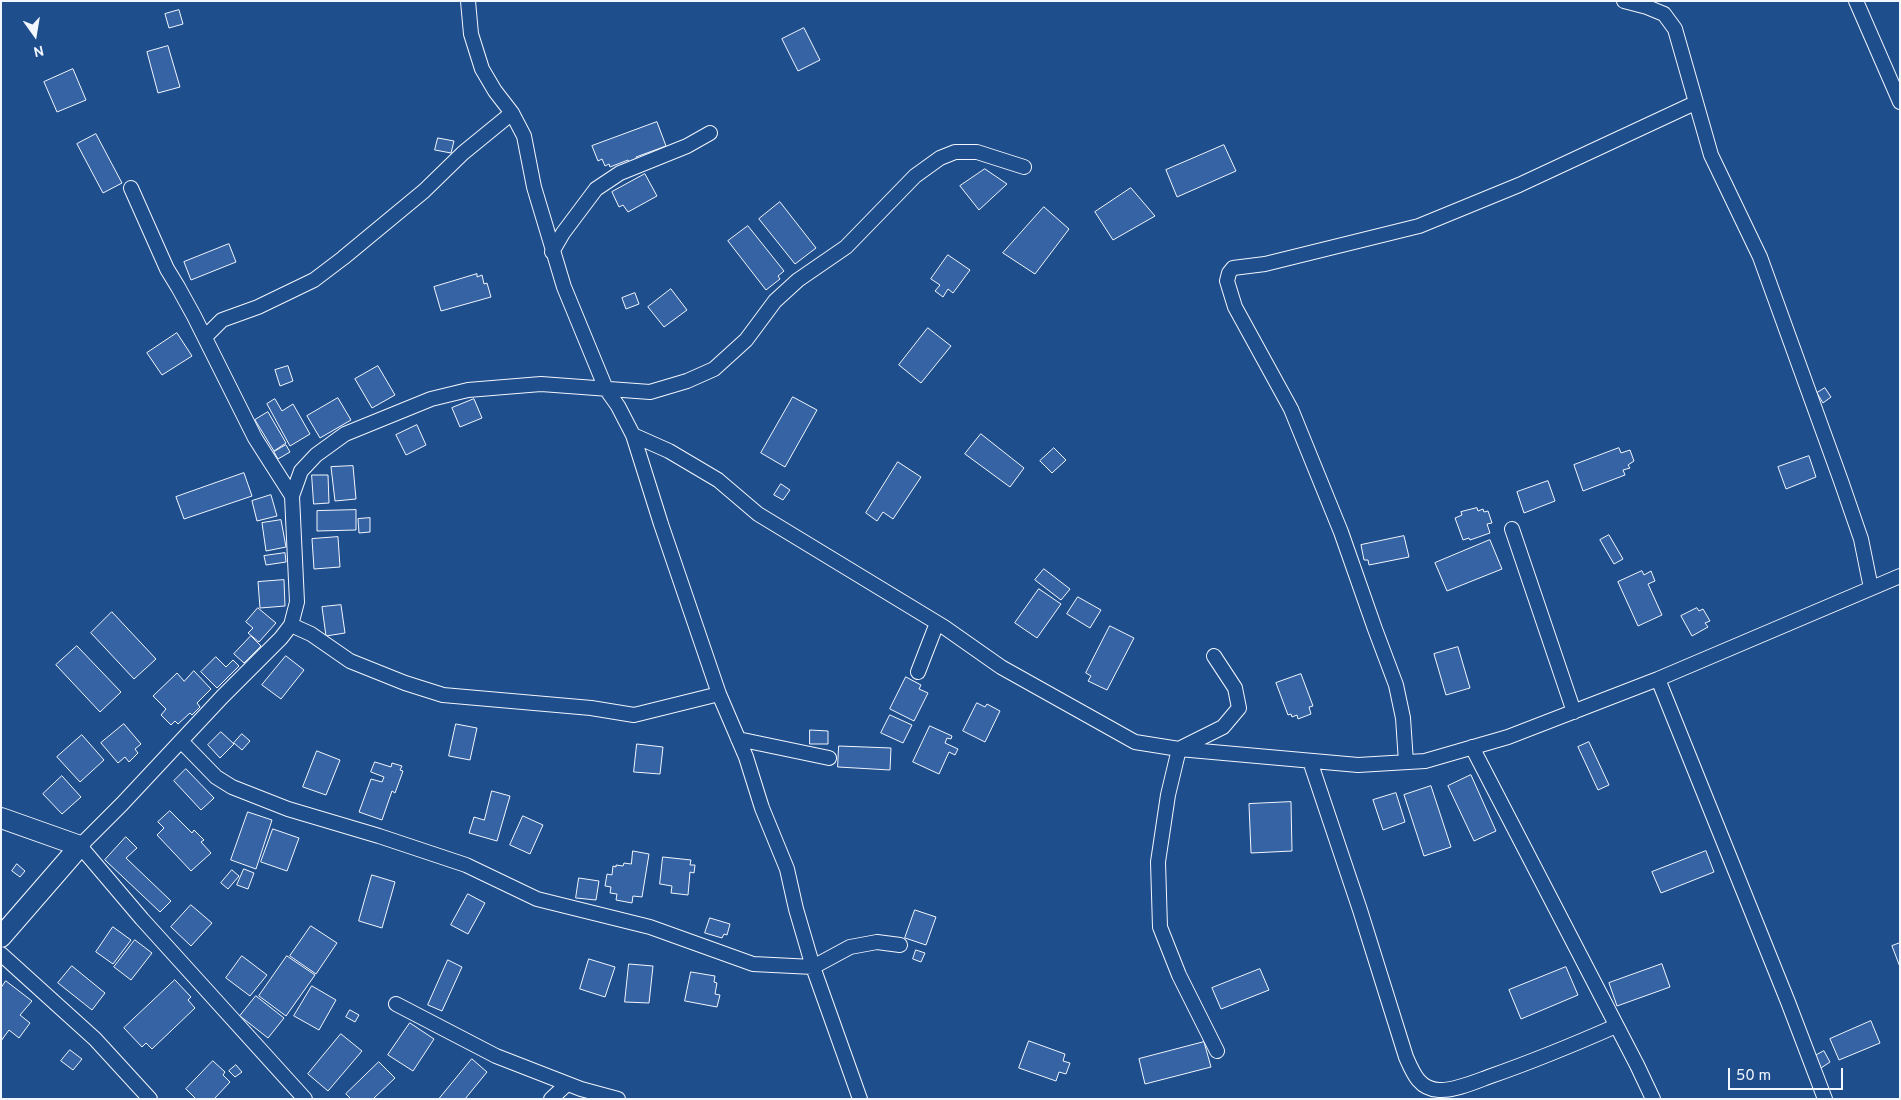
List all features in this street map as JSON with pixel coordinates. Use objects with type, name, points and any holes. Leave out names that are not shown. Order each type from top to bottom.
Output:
[{"type":"street","points":[[468,1],[471,34],[482,69],[495,91],[512,113],[524,136],[534,187],[564,287],[606,389],[634,435],[661,524],[719,694],[787,869],[813,967],[860,1099]]},
{"type":"street","points":[[1624,1],[1647,6],[1664,14],[1675,29],[1711,155],[1760,257],[1861,539],[1871,588]]},
{"type":"street","points":[[1856,1],[1900,102]]},
{"type":"street","points":[[1406,762],[1403,718],[1396,684],[1374,629],[1341,532],[1291,409],[1235,307],[1227,281],[1229,273],[1233,268],[1265,264],[1419,226],[1519,185],[1695,103]]},
{"type":"street","points":[[205,338],[222,320],[258,306],[314,280],[336,264],[424,191],[463,153],[512,113]]},
{"type":"street","points":[[552,252],[563,233],[596,189],[620,173],[687,146],[710,133]]},
{"type":"street","points":[[1,937],[80,846],[281,638],[291,624],[297,602],[292,496],[301,471],[316,455],[345,434],[431,399],[468,390],[541,384],[650,392],[687,381],[714,369],[746,340],[775,302],[798,280],[846,247],[916,176],[940,158],[954,152],[977,152],[1024,167]]},
{"type":"street","points":[[131,188],[167,269],[205,338],[255,438],[292,496]]},
{"type":"street","points":[[634,435],[669,451],[718,480],[758,514],[937,623],[1002,667],[1135,742],[1179,749],[1358,766],[1425,760],[1508,737],[1574,712],[1658,679],[1900,576]]},
{"type":"street","points":[[1512,529],[1574,712]]},
{"type":"street","points":[[918,672],[937,623]]},
{"type":"street","points":[[291,624],[310,634],[350,661],[405,683],[443,695],[591,708],[634,715],[719,694]]},
{"type":"street","points":[[1214,656],[1235,688],[1239,708],[1222,727],[1179,749],[1168,795],[1158,862],[1160,927],[1179,975],[1216,1051]]},
{"type":"street","points":[[1658,679],[1825,1099]]},
{"type":"street","points":[[738,740],[829,758]]},
{"type":"street","points":[[181,741],[216,777],[232,787],[288,809],[379,836],[466,865],[538,899],[650,928],[753,964],[813,967],[850,947],[877,942],[900,945]]},
{"type":"street","points":[[1472,747],[1653,1099]]},
{"type":"street","points":[[1310,761],[1360,910],[1406,1057],[1415,1078],[1425,1085],[1439,1090],[1466,1085],[1539,1059],[1616,1026]]},
{"type":"street","points":[[1,818],[80,846],[142,919],[305,1099]]},
{"type":"street","points":[[1,954],[95,1039],[150,1099]]},
{"type":"street","points":[[396,1004],[496,1056],[567,1084],[618,1099]]},
{"type":"street","points":[[551,1099],[567,1084]]},
{"type":"building","points":[[179,10],[183,24],[169,28],[165,14]]},
{"type":"building","points":[[804,28],[820,60],[798,71],[782,39]]},
{"type":"building","points":[[168,46],[180,87],[158,93],[147,52]]},
{"type":"building","points":[[73,69],[86,100],[57,112],[44,82]]},
{"type":"building","points":[[657,122],[666,146],[636,157],[637,160],[629,163],[628,160],[610,167],[609,164],[605,166],[602,159],[598,161],[592,146]]},
{"type":"building","points":[[96,134],[122,183],[103,193],[77,144]]},
{"type":"building","points":[[438,138],[454,141],[451,153],[435,150]]},
{"type":"building","points":[[1224,145],[1236,171],[1177,197],[1166,170]]},
{"type":"building","points":[[985,169],[1007,184],[979,210],[960,186]]},
{"type":"building","points":[[645,174],[657,196],[628,212],[623,205],[619,207],[612,192]]},
{"type":"building","points":[[1131,188],[1155,216],[1113,240],[1095,212]]},
{"type":"building","points":[[780,202],[816,248],[795,264],[759,219]]},
{"type":"building","points":[[1044,207],[1069,229],[1035,274],[1003,253]]},
{"type":"building","points":[[748,226],[784,271],[778,276],[780,279],[766,290],[728,241]]},
{"type":"building","points":[[229,244],[236,262],[191,280],[184,262]]},
{"type":"building","points":[[948,255],[970,270],[953,293],[948,289],[943,297],[935,291],[940,285],[931,279]]},
{"type":"building","points":[[477,274],[477,277],[482,275],[484,284],[487,283],[491,297],[441,311],[434,287]]},
{"type":"building","points":[[671,289],[687,310],[664,327],[648,307]]},
{"type":"building","points":[[635,293],[639,304],[626,309],[622,298]]},
{"type":"building","points":[[928,328],[951,346],[921,383],[899,365]]},
{"type":"building","points":[[177,333],[192,356],[162,375],[147,353]]},
{"type":"building","points":[[288,366],[293,381],[280,386],[275,370]]},
{"type":"building","points":[[378,366],[395,395],[372,408],[355,379]]},
{"type":"building","points":[[1825,388],[1831,397],[1823,403],[1817,393]]},
{"type":"building","points":[[793,397],[817,410],[785,467],[761,453]]},
{"type":"building","points":[[338,398],[351,420],[320,438],[307,416]]},
{"type":"building","points":[[275,399],[282,411],[293,404],[310,434],[290,446],[267,404]]},
{"type":"building","points":[[474,399],[482,418],[460,427],[452,408]]},
{"type":"building","points":[[268,412],[286,443],[274,451],[255,420]]},
{"type":"building","points":[[417,425],[426,445],[406,455],[396,435]]},
{"type":"building","points":[[981,434],[1024,468],[1010,487],[965,454]]},
{"type":"building","points":[[286,445],[290,452],[278,459],[274,452]]},
{"type":"building","points":[[1054,448],[1066,460],[1052,473],[1040,461]]},
{"type":"building","points":[[1619,448],[1621,453],[1630,450],[1634,461],[1628,465],[1630,468],[1623,470],[1625,475],[1583,491],[1574,465]]},
{"type":"building","points":[[1809,456],[1816,477],[1786,489],[1778,467]]},
{"type":"building","points":[[898,462],[921,477],[893,519],[883,512],[877,521],[866,513]]},
{"type":"building","points":[[353,466],[356,499],[335,501],[331,467]]},
{"type":"building","points":[[244,473],[252,496],[184,519],[176,497]]},
{"type":"building","points":[[312,475],[328,475],[329,503],[314,504]]},
{"type":"building","points":[[1548,481],[1555,501],[1524,513],[1517,492]]},
{"type":"building","points":[[781,484],[790,490],[783,500],[774,495]]},
{"type":"building","points":[[271,495],[277,516],[257,521],[252,501]]},
{"type":"building","points":[[1477,508],[1478,511],[1483,509],[1484,512],[1488,511],[1492,523],[1487,524],[1490,533],[1470,540],[1469,538],[1463,540],[1455,518],[1462,515],[1461,512]]},
{"type":"building","points":[[356,510],[356,530],[317,531],[317,511]]},
{"type":"building","points":[[370,518],[370,532],[359,533],[358,519]]},
{"type":"building","points":[[281,520],[286,547],[266,551],[262,523]]},
{"type":"building","points":[[1609,535],[1623,559],[1614,564],[1600,540]]},
{"type":"building","points":[[1404,536],[1409,557],[1369,565],[1368,560],[1364,560],[1361,545]]},
{"type":"building","points":[[338,537],[340,567],[314,569],[312,539]]},
{"type":"building","points":[[1490,540],[1502,569],[1447,591],[1435,563]]},
{"type":"building","points":[[285,553],[286,562],[266,565],[264,556]]},
{"type":"building","points":[[1044,569],[1070,589],[1061,600],[1035,580]]},
{"type":"building","points":[[1642,571],[1644,575],[1651,571],[1655,581],[1648,584],[1662,615],[1638,626],[1618,582]]},
{"type":"building","points":[[284,580],[285,606],[260,608],[258,582]]},
{"type":"building","points":[[1039,589],[1061,604],[1037,638],[1015,623]]},
{"type":"building","points":[[1078,597],[1101,610],[1090,628],[1067,614]]},
{"type":"building","points":[[341,605],[345,633],[326,636],[322,607]]},
{"type":"building","points":[[258,608],[276,623],[259,642],[248,633],[253,628],[246,622]]},
{"type":"building","points":[[1697,608],[1699,611],[1703,609],[1710,621],[1705,623],[1708,627],[1692,636],[1681,616]]},
{"type":"building","points":[[112,612],[156,659],[134,679],[91,633]]},
{"type":"building","points":[[1110,626],[1134,638],[1107,690],[1088,681],[1091,676],[1086,673]]},
{"type":"building","points":[[251,636],[261,646],[244,663],[234,654]]},
{"type":"building","points":[[77,646],[121,692],[100,712],[56,665]]},
{"type":"building","points":[[1458,647],[1470,688],[1446,695],[1434,654]]},
{"type":"building","points":[[286,656],[304,670],[281,699],[262,685]]},
{"type":"building","points":[[216,657],[226,667],[233,660],[239,666],[217,688],[201,672]]},
{"type":"building","points":[[194,671],[211,689],[197,703],[200,707],[192,715],[190,713],[178,724],[175,721],[171,725],[161,715],[166,709],[153,696],[177,673],[184,681]]},
{"type":"building","points":[[1301,674],[1313,706],[1309,707],[1311,714],[1298,719],[1297,715],[1292,717],[1291,714],[1288,715],[1276,683]]},
{"type":"building","points":[[906,677],[921,685],[919,689],[928,693],[914,721],[890,709]]},
{"type":"building","points":[[977,703],[985,707],[987,704],[1000,711],[985,742],[963,731]]},
{"type":"building","points":[[890,715],[912,725],[903,743],[881,733]]},
{"type":"building","points":[[124,724],[141,744],[135,749],[138,753],[129,762],[125,757],[118,763],[101,743]]},
{"type":"building","points":[[456,724],[477,728],[470,760],[449,756]]},
{"type":"building","points":[[930,726],[952,736],[951,739],[947,738],[945,743],[958,749],[955,755],[949,752],[939,774],[913,762]]},
{"type":"building","points":[[810,730],[828,731],[828,744],[810,744]]},
{"type":"building","points":[[221,732],[234,744],[220,758],[208,745]]},
{"type":"building","points":[[242,734],[250,741],[242,750],[234,743]]},
{"type":"building","points":[[82,735],[104,760],[80,782],[57,757]]},
{"type":"building","points":[[1589,742],[1609,785],[1598,790],[1578,747]]},
{"type":"building","points":[[637,744],[663,747],[660,774],[634,772]]},
{"type":"building","points":[[839,746],[891,748],[890,770],[838,767]]},
{"type":"building","points":[[317,751],[340,760],[326,795],[303,787]]},
{"type":"building","points":[[375,762],[391,767],[392,763],[402,766],[400,770],[403,771],[395,793],[392,791],[382,820],[359,812],[371,779],[382,782],[384,777],[371,772]]},
{"type":"building","points":[[186,769],[214,798],[201,810],[174,781]]},
{"type":"building","points":[[1471,775],[1496,831],[1474,841],[1448,786]]},
{"type":"building","points":[[62,776],[81,797],[62,814],[43,794]]},
{"type":"building","points":[[1431,786],[1451,847],[1424,856],[1404,795]]},
{"type":"building","points":[[492,791],[510,796],[497,841],[469,833],[474,817],[484,820]]},
{"type":"building","points":[[1396,793],[1405,822],[1383,830],[1373,800]]},
{"type":"building","points":[[1291,802],[1292,851],[1251,853],[1249,804]]},
{"type":"building","points":[[170,811],[192,833],[194,830],[204,840],[201,842],[211,853],[191,871],[157,835],[164,828],[158,822]]},
{"type":"building","points":[[248,812],[272,820],[256,869],[231,860]]},
{"type":"building","points":[[523,816],[543,825],[530,854],[510,845]]},
{"type":"building","points":[[273,829],[299,838],[287,871],[261,862]]},
{"type":"building","points":[[126,837],[137,848],[126,858],[171,901],[160,912],[105,860]]},
{"type":"building","points":[[633,851],[649,854],[642,897],[633,896],[632,903],[616,900],[617,894],[610,893],[611,887],[605,886],[607,874],[612,875],[613,866],[623,866],[624,863],[631,864]]},
{"type":"building","points":[[1706,851],[1714,872],[1661,893],[1652,872]]},
{"type":"building","points":[[663,857],[691,860],[690,865],[695,865],[694,873],[690,872],[688,895],[671,893],[672,886],[660,884]]},
{"type":"building","points":[[17,864],[25,871],[20,877],[12,871]]},
{"type":"building","points":[[244,869],[254,873],[248,889],[237,885]]},
{"type":"building","points":[[232,870],[239,876],[228,889],[221,883]]},
{"type":"building","points":[[372,875],[395,882],[382,928],[359,921]]},
{"type":"building","points":[[579,878],[599,881],[596,900],[576,898]]},
{"type":"building","points":[[468,894],[485,903],[468,934],[451,925]]},
{"type":"building","points":[[191,905],[212,923],[191,946],[171,927]]},
{"type":"building","points":[[915,910],[936,917],[926,945],[905,938]]},
{"type":"building","points":[[710,918],[730,924],[727,935],[724,934],[722,938],[705,933]]},
{"type":"building","points":[[311,926],[337,943],[316,974],[290,956]]},
{"type":"building","points":[[113,927],[131,940],[113,964],[96,952]]},
{"type":"building","points":[[135,940],[152,953],[131,980],[114,967]]},
{"type":"building","points":[[1900,943],[1900,967],[1892,946]]},
{"type":"building","points":[[916,950],[925,953],[921,962],[913,959]]},
{"type":"building","points":[[242,956],[267,975],[250,996],[226,978]]},
{"type":"building","points":[[287,956],[315,975],[286,1016],[259,996]]},
{"type":"building","points":[[589,959],[615,967],[605,997],[580,989]]},
{"type":"building","points":[[448,960],[462,967],[442,1011],[428,1005]]},
{"type":"building","points":[[629,964],[653,966],[649,1003],[625,1002]]},
{"type":"building","points":[[1662,964],[1670,987],[1617,1006],[1609,983]]},
{"type":"building","points":[[72,966],[105,993],[92,1010],[58,983]]},
{"type":"building","points":[[1566,967],[1578,995],[1521,1019],[1509,990]]},
{"type":"building","points":[[1260,969],[1269,990],[1221,1009],[1212,988]]},
{"type":"building","points":[[691,972],[715,976],[714,982],[717,983],[715,994],[720,995],[717,1007],[685,1001]]},
{"type":"building","points":[[175,980],[191,997],[188,1000],[195,1008],[152,1049],[146,1043],[142,1047],[124,1028]]},
{"type":"building","points":[[6,981],[32,1001],[20,1015],[30,1023],[19,1038],[9,1030],[1,1041],[1,988]]},
{"type":"building","points":[[312,986],[336,1000],[319,1030],[294,1016]]},
{"type":"building","points":[[256,996],[284,1018],[268,1038],[240,1016]]},
{"type":"building","points":[[350,1010],[359,1015],[355,1022],[346,1017]]},
{"type":"building","points":[[1871,1021],[1880,1043],[1839,1060],[1830,1039]]},
{"type":"building","points":[[410,1023],[434,1039],[413,1071],[388,1055]]},
{"type":"building","points":[[341,1034],[362,1051],[328,1091],[308,1074]]},
{"type":"building","points":[[1029,1041],[1065,1054],[1063,1061],[1070,1063],[1066,1074],[1059,1072],[1056,1081],[1019,1068]]},
{"type":"building","points":[[1204,1042],[1211,1067],[1145,1084],[1139,1059]]},
{"type":"building","points":[[70,1050],[82,1059],[73,1070],[61,1061]]},
{"type":"building","points":[[1824,1051],[1830,1062],[1821,1068],[1815,1056]]},
{"type":"building","points":[[472,1059],[487,1072],[465,1099],[439,1099]]},
{"type":"building","points":[[213,1061],[225,1072],[223,1075],[230,1082],[214,1099],[196,1099],[186,1089]]},
{"type":"building","points":[[379,1062],[395,1078],[373,1099],[351,1099],[346,1094]]},
{"type":"building","points":[[236,1065],[242,1072],[235,1077],[229,1071]]}]
